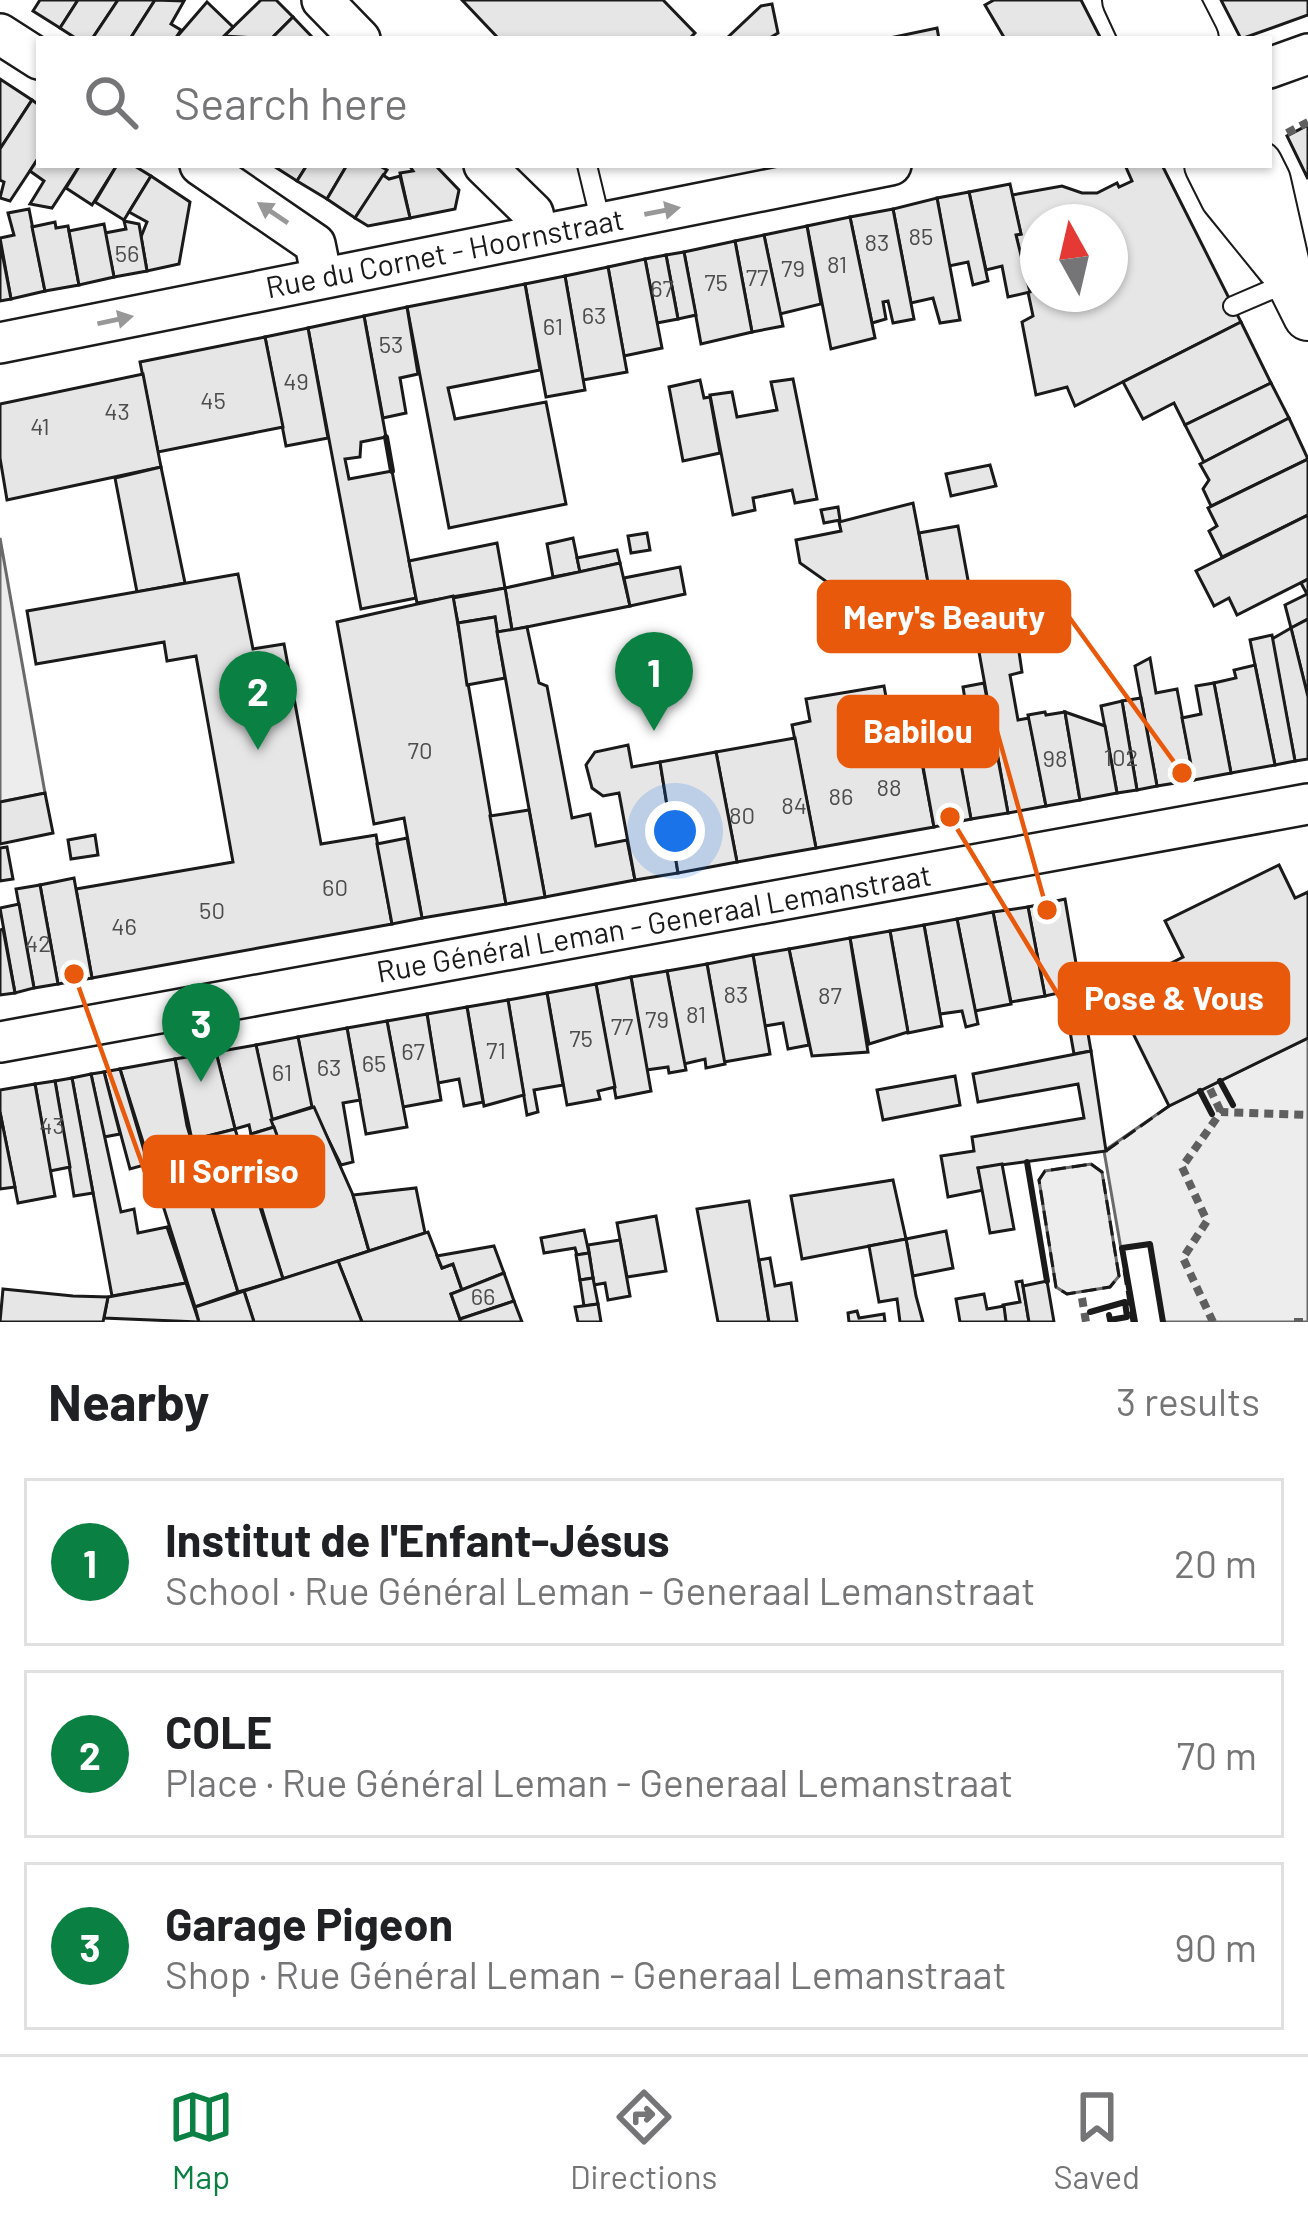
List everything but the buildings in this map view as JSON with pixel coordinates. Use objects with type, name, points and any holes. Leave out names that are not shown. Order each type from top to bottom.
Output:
[{"type":"street","points":[[322,0],[357,36]]},
{"type":"street","points":[[1127,0],[1144,36]]},
{"type":"street","points":[[1174,0],[1192,36]]},
{"type":"street","points":[[0,34],[36,57]]},
{"type":"street","points":[[1272,67],[1308,54]]},
{"type":"street","points":[[204,168],[315,244],[322,278]]},
{"type":"street","points":[[487,168],[533,213],[538,235]]},
{"type":"street","name":"Rue du Cornet - Hoornstraat","points":[[0,344],[875,168]]},
{"type":"street","points":[[1210,168],[1225,197],[1295,290]]},
{"type":"street","points":[[1260,168],[1295,290]]},
{"type":"street","name":"Rue Général Leman - Generaal Lemanstraat","points":[[0,1042],[1308,804]]},
{"type":"lane","points":[[588,168],[601,223]]},
{"type":"lane","points":[[1233,306],[1295,290]]},
{"type":"path","points":[[1296,128],[1308,122]]},
{"type":"path","points":[[1210,1089],[1221,1112]]},
{"type":"path","points":[[1221,1112],[1308,1115]]},
{"type":"path","points":[[1214,1322],[1183,1258],[1208,1221],[1182,1167],[1221,1112]]},
{"type":"path","points":[[1082,1298],[1086,1322]]},
{"type":"path","points":[[1294,1322],[1305,1322]]},
{"type":"shaded area","points":[[0,538],[45,793],[0,802]]},
{"type":"shaded area","points":[[1308,1038],[1308,1322],[1163,1322],[1150,1244],[1121,1249],[1104,1151],[1169,1106]]},
{"type":"shaded area","points":[[1091,1164],[1102,1172],[1119,1276],[1110,1287],[1067,1294],[1056,1287],[1039,1180],[1045,1171]]},
{"type":"fence","points":[[1106,1151],[1169,1106]]},
{"type":"fence","points":[[1091,1164],[1102,1172],[1119,1276],[1110,1287],[1067,1294],[1056,1287],[1039,1180],[1045,1171],[1091,1164]]},
{"type":"fence","points":[[1124,1270],[1132,1322]]},
{"type":"wall","points":[[386,437],[392,471]]},
{"type":"wall","points":[[1220,1081],[1233,1105]]},
{"type":"wall","points":[[1200,1091],[1212,1114]]},
{"type":"wall","points":[[1027,1162],[1047,1281]]},
{"type":"wall","points":[[1135,1322],[1122,1248],[1150,1244],[1163,1322]]},
{"type":"wall","points":[[1090,1312],[1125,1302],[1127,1317],[1110,1320],[1109,1315]]},
{"type":"place","name":"Institut de l'Enfant-Jésus","points":[[654,731]]},
{"type":"place","name":"COLE","points":[[258,750]]},
{"type":"place","name":"Mery's Beauty","points":[[1182,773]]},
{"type":"place","name":"Pose & Vous","points":[[950,817]]},
{"type":"place","name":"Babilou","points":[[1047,910]]},
{"type":"place","name":"Il Sorriso","points":[[74,974]]},
{"type":"place","name":"Garage Pigeon","points":[[201,1082]]}]
